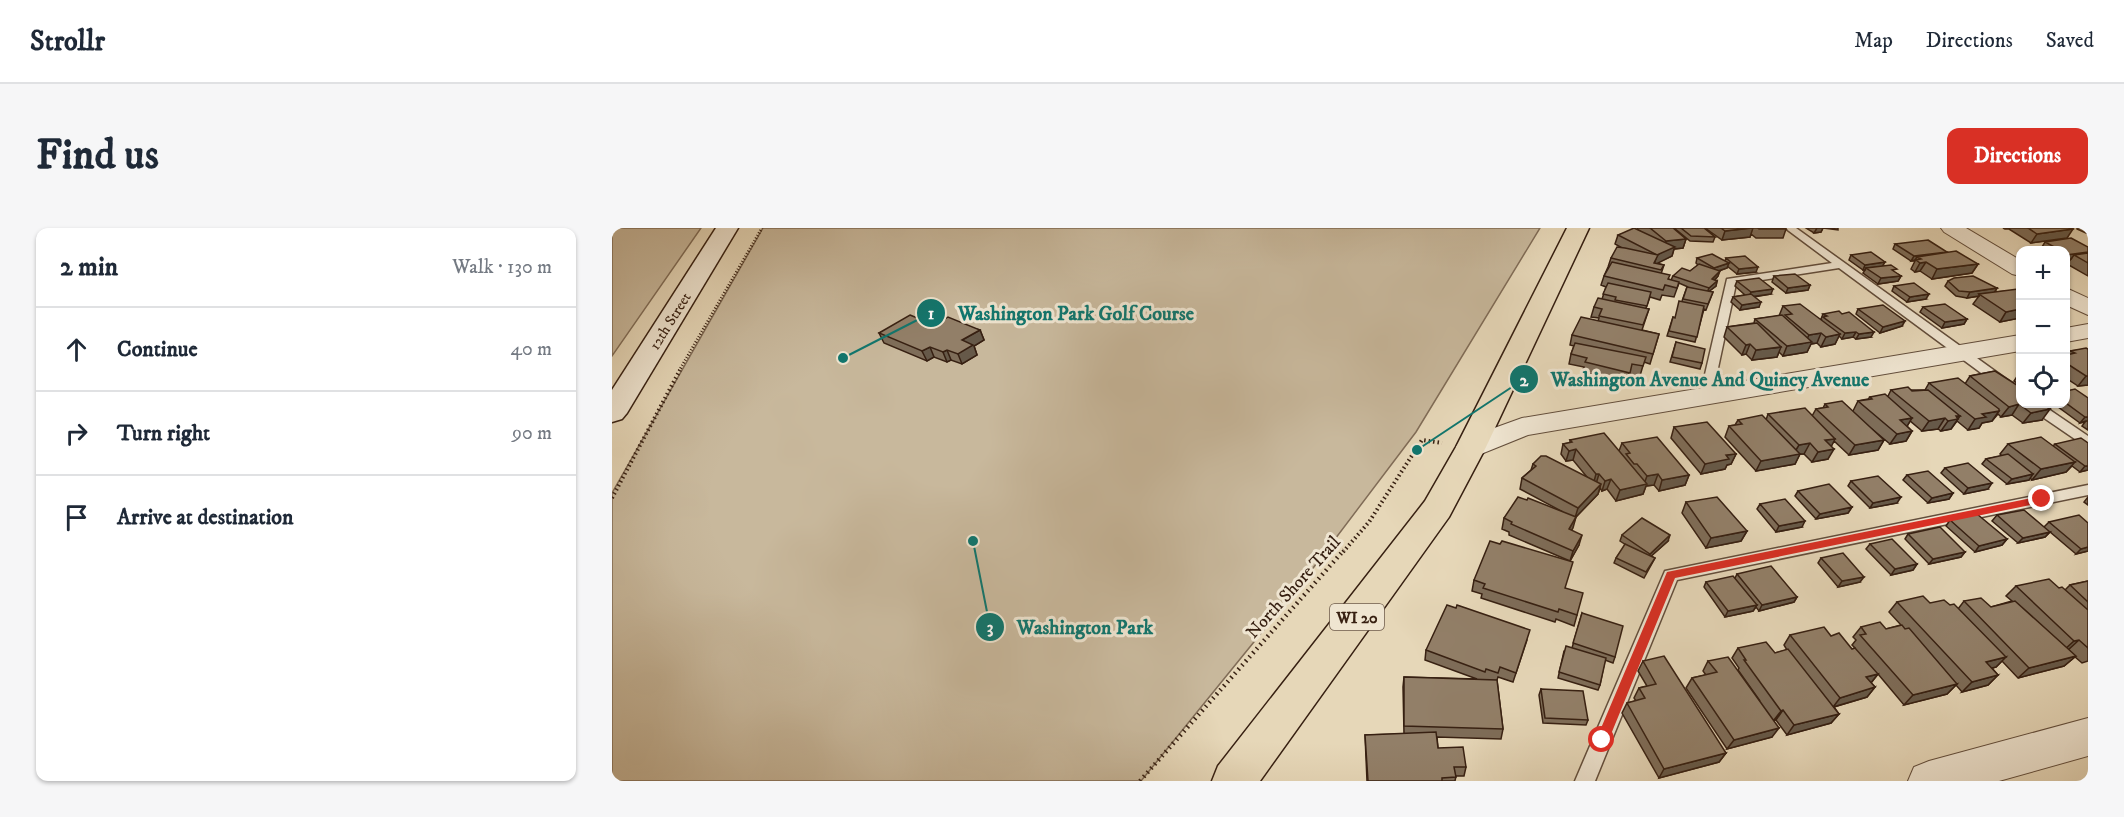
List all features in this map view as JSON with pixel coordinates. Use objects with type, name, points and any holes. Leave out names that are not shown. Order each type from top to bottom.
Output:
[{"type":"main road","name":"WI 20","points":[[1234,781],[1437,509],[1471,447],[1578,228]]},
{"type":"street","name":"12th Street","points":[[612,413],[727,228]]},
{"type":"street","points":[[1951,228],[2016,267]]},
{"type":"street","points":[[2070,297],[2088,308]]},
{"type":"street","points":[[2070,334],[2088,331]]},
{"type":"street","points":[[1471,447],[1522,428],[2016,344]]},
{"type":"street","points":[[1929,781],[2088,736]]},
{"type":"lane","points":[[1790,228],[2016,391]]},
{"type":"lane","points":[[1706,396],[1731,281],[1841,265]]},
{"type":"lane","points":[[2039,408],[2088,443]]},
{"type":"lane","points":[[1585,781],[1671,575],[2088,490]]},
{"type":"path","points":[[612,498],[662,401],[762,228]]},
{"type":"path","name":"North Shore Trail","points":[[1140,781],[1369,522],[1422,440],[1471,447]]},
{"type":"shaded area","points":[[612,228],[701,228],[612,356]]},
{"type":"shaded area","points":[[763,228],[1540,228],[1416,432],[1301,584],[1141,781],[612,781],[612,493]]},
{"type":"building","points":[[1634,228],[1675,247],[1657,255],[1618,235]]},
{"type":"building","points":[[1650,228],[1673,228],[1686,239],[1666,241]]},
{"type":"building","points":[[1681,228],[1704,228],[1715,237],[1691,236]]},
{"type":"building","points":[[1721,228],[1750,228],[1725,231]]},
{"type":"building","points":[[1785,228],[1786,229],[1759,229]]},
{"type":"building","points":[[2028,228],[2072,228],[2073,229],[2037,234]]},
{"type":"building","points":[[2071,238],[2088,247],[2088,252],[2070,254],[2070,246],[2052,246],[2045,242]]},
{"type":"building","points":[[1928,240],[1947,252],[1914,256],[1895,244]]},
{"type":"building","points":[[1617,247],[1658,255],[1654,263],[1664,265],[1661,270],[1611,258]]},
{"type":"building","points":[[1956,251],[1978,264],[1937,269],[1926,262],[1920,263],[1916,260],[1921,259],[1917,257]]},
{"type":"building","points":[[1871,252],[1885,262],[1865,265],[1851,255]]},
{"type":"building","points":[[2088,253],[2088,263],[2074,255]]},
{"type":"building","points":[[1712,254],[1729,263],[1714,268],[1697,258]]},
{"type":"building","points":[[1745,256],[1758,267],[1739,269],[1726,258]]},
{"type":"building","points":[[1612,262],[1670,275],[1668,279],[1679,282],[1677,288],[1665,285],[1663,290],[1604,276]]},
{"type":"building","points":[[1699,264],[1720,271],[1712,279],[1717,281],[1709,288],[1673,276],[1682,268],[1690,271]]},
{"type":"building","points":[[1891,265],[1897,269],[1892,270],[1901,276],[1881,278],[1866,268]]},
{"type":"building","points":[[1795,274],[1810,285],[1788,288],[1774,276]]},
{"type":"building","points":[[1973,276],[1997,288],[1970,292],[1959,291],[1948,281]]},
{"type":"building","points":[[1759,278],[1773,289],[1751,292],[1737,281]]},
{"type":"building","points":[[1608,283],[1651,292],[1647,306],[1615,300],[1616,297],[1603,294]]},
{"type":"building","points":[[1914,283],[1929,294],[1910,297],[1894,286]]},
{"type":"building","points":[[1687,287],[1713,292],[1708,304],[1683,299]]},
{"type":"building","points":[[2016,289],[2016,310],[2006,312],[1979,294]]},
{"type":"building","points":[[1751,294],[1761,302],[1742,305],[1733,297]]},
{"type":"building","points":[[1598,298],[1649,309],[1643,325],[1599,316],[1602,309],[1594,307]]},
{"type":"building","points":[[1679,301],[1704,306],[1697,337],[1669,331]]},
{"type":"building","points":[[1800,304],[1840,334],[1826,337],[1821,333],[1809,335],[1785,315],[1792,314],[1783,306]]},
{"type":"building","points":[[1945,304],[1967,319],[1945,322],[1923,307]]},
{"type":"building","points":[[1883,305],[1905,321],[1883,327],[1858,309]]},
{"type":"building","points":[[1839,311],[1842,314],[1849,312],[1874,332],[1845,333],[1823,317],[1827,316],[1823,314]]},
{"type":"building","points":[[910,315],[922,320],[930,316],[942,321],[948,317],[980,330],[962,340],[973,345],[958,354],[930,347],[922,351],[879,333]]},
{"type":"building","points":[[1782,315],[1812,342],[1787,346],[1755,319]]},
{"type":"building","points":[[1581,317],[1659,334],[1653,354],[1572,335]]},
{"type":"building","points":[[1757,323],[1781,347],[1756,350],[1750,344],[1746,345],[1727,327]]},
{"type":"building","points":[[1676,342],[1705,349],[1702,363],[1672,357]]},
{"type":"building","points":[[1575,343],[1646,357],[1643,366],[1632,364],[1630,373],[1585,362],[1587,358],[1571,354]]},
{"type":"building","points":[[2088,349],[2088,376],[2070,366],[2070,354],[2075,353],[2070,351]]},
{"type":"building","points":[[1995,371],[2016,384],[2016,405],[2009,407],[1970,376]]},
{"type":"building","points":[[1958,378],[1999,411],[1982,414],[1986,417],[1975,419],[1929,383]]},
{"type":"building","points":[[1908,387],[1912,391],[1928,390],[1960,416],[1956,416],[1958,419],[1948,421],[1945,418],[1929,421],[1891,390]]},
{"type":"building","points":[[2075,389],[2088,398],[2088,417],[2070,406],[2070,390]]},
{"type":"building","points":[[1885,394],[1912,418],[1900,420],[1912,431],[1897,434],[1858,401]]},
{"type":"building","points":[[1842,401],[1884,440],[1855,445],[1816,409],[1828,407],[1825,404]]},
{"type":"building","points":[[1805,408],[1835,439],[1825,440],[1834,449],[1818,452],[1810,443],[1799,445],[1768,414]]},
{"type":"building","points":[[2024,408],[2050,409],[2031,413]]},
{"type":"building","points":[[1762,415],[1800,454],[1761,461],[1729,426],[1742,424],[1738,420]]},
{"type":"building","points":[[1707,422],[1736,454],[1726,455],[1729,459],[1705,464],[1674,427]]},
{"type":"building","points":[[1604,433],[1647,484],[1620,490],[1611,479],[1605,481],[1599,474],[1596,474],[1576,449],[1569,451],[1563,444],[1572,442],[1570,440]]},
{"type":"building","points":[[1657,437],[1689,475],[1662,480],[1658,474],[1647,476],[1626,454],[1630,453],[1622,443]]},
{"type":"building","points":[[2041,437],[2075,462],[2041,469],[2008,444]]},
{"type":"building","points":[[2081,438],[2088,443],[2088,466],[2055,444]]},
{"type":"building","points":[[2008,454],[2033,474],[2012,479],[1986,459]]},
{"type":"building","points":[[1541,456],[1546,456],[1601,484],[1578,508],[1522,478],[1536,466],[1533,464]]},
{"type":"building","points":[[1968,463],[1992,483],[1968,488],[1945,468]]},
{"type":"building","points":[[1928,471],[1953,493],[1932,498],[1907,475]]},
{"type":"building","points":[[1878,476],[1901,497],[1873,503],[1851,481]]},
{"type":"building","points":[[1829,484],[1852,507],[1820,514],[1798,491]]},
{"type":"building","points":[[1518,497],[1527,500],[1528,498],[1576,517],[1569,529],[1582,535],[1573,551],[1511,524],[1512,522],[1504,518]]},
{"type":"building","points":[[1717,497],[1747,531],[1711,538],[1686,502]]},
{"type":"building","points":[[1785,499],[1805,521],[1779,526],[1760,504]]},
{"type":"building","points":[[2024,510],[2050,532],[2023,538],[1997,515]]},
{"type":"building","points":[[1977,514],[2007,539],[1979,546],[1950,520]]},
{"type":"building","points":[[2079,515],[2088,523],[2088,547],[2081,549],[2049,522]]},
{"type":"building","points":[[1642,518],[1670,535],[1650,554],[1622,535]]},
{"type":"building","points":[[1940,527],[1965,552],[1933,559],[1908,534]]},
{"type":"building","points":[[1892,539],[1917,564],[1895,569],[1870,544]]},
{"type":"building","points":[[1490,541],[1500,544],[1502,541],[1573,562],[1565,588],[1583,593],[1577,615],[1559,609],[1558,612],[1483,588],[1485,584],[1474,580]]},
{"type":"building","points":[[1625,544],[1655,558],[1646,572],[1616,558]]},
{"type":"building","points":[[1843,553],[1864,577],[1842,581],[1821,558]]},
{"type":"building","points":[[1771,566],[1797,597],[1762,605],[1737,574]]},
{"type":"building","points":[[1733,576],[1757,605],[1728,611],[1706,582]]},
{"type":"building","points":[[2049,579],[2059,588],[2062,587],[2088,610],[2088,648],[2079,640],[2074,641],[2016,586]]},
{"type":"building","points":[[2088,581],[2088,602],[2070,585]]},
{"type":"building","points":[[1923,596],[1930,603],[1944,600],[1950,605],[1954,604],[2006,657],[1986,662],[1998,675],[1972,682],[1897,602]]},
{"type":"building","points":[[1981,598],[1991,607],[2015,601],[2076,656],[2029,668],[1964,601]]},
{"type":"building","points":[[1447,605],[1456,608],[1457,605],[1530,630],[1516,673],[1500,667],[1498,673],[1486,669],[1485,672],[1426,650]]},
{"type":"building","points":[[1582,613],[1623,626],[1615,657],[1573,643]]},
{"type":"building","points":[[1880,622],[1886,629],[1902,625],[1905,629],[1909,628],[1957,684],[1913,695],[1860,635],[1866,634],[1861,627]]},
{"type":"building","points":[[1824,627],[1831,636],[1839,633],[1878,674],[1866,677],[1875,687],[1840,698],[1790,635]]},
{"type":"building","points":[[1766,642],[1775,653],[1788,649],[1839,714],[1794,725],[1783,710],[1781,711],[1744,660],[1746,660],[1738,648]]},
{"type":"building","points":[[1566,646],[1606,658],[1600,685],[1559,672]]},
{"type":"building","points":[[1664,656],[1726,753],[1664,769],[1627,703],[1645,698],[1639,688],[1656,684],[1643,661]]},
{"type":"building","points":[[1728,657],[1779,728],[1734,740],[1692,678],[1717,672],[1708,661]]},
{"type":"building","points":[[1404,677],[1497,680],[1503,729],[1404,726]]},
{"type":"building","points":[[1541,689],[1583,691],[1588,720],[1545,718]]},
{"type":"building","points":[[1436,732],[1438,748],[1463,747],[1466,767],[1454,767],[1456,777],[1442,778],[1442,781],[1368,781],[1365,735]]},
{"type":"place","name":"Washington Park Golf Course","points":[[843,358]]},
{"type":"place","name":"Washington Avenue And Quincy Avenue","points":[[1417,450]]},
{"type":"place","name":"Washington Park","points":[[973,541]]},
{"type":"route","points":[[1602,740],[1671,575],[2042,499]]}]
